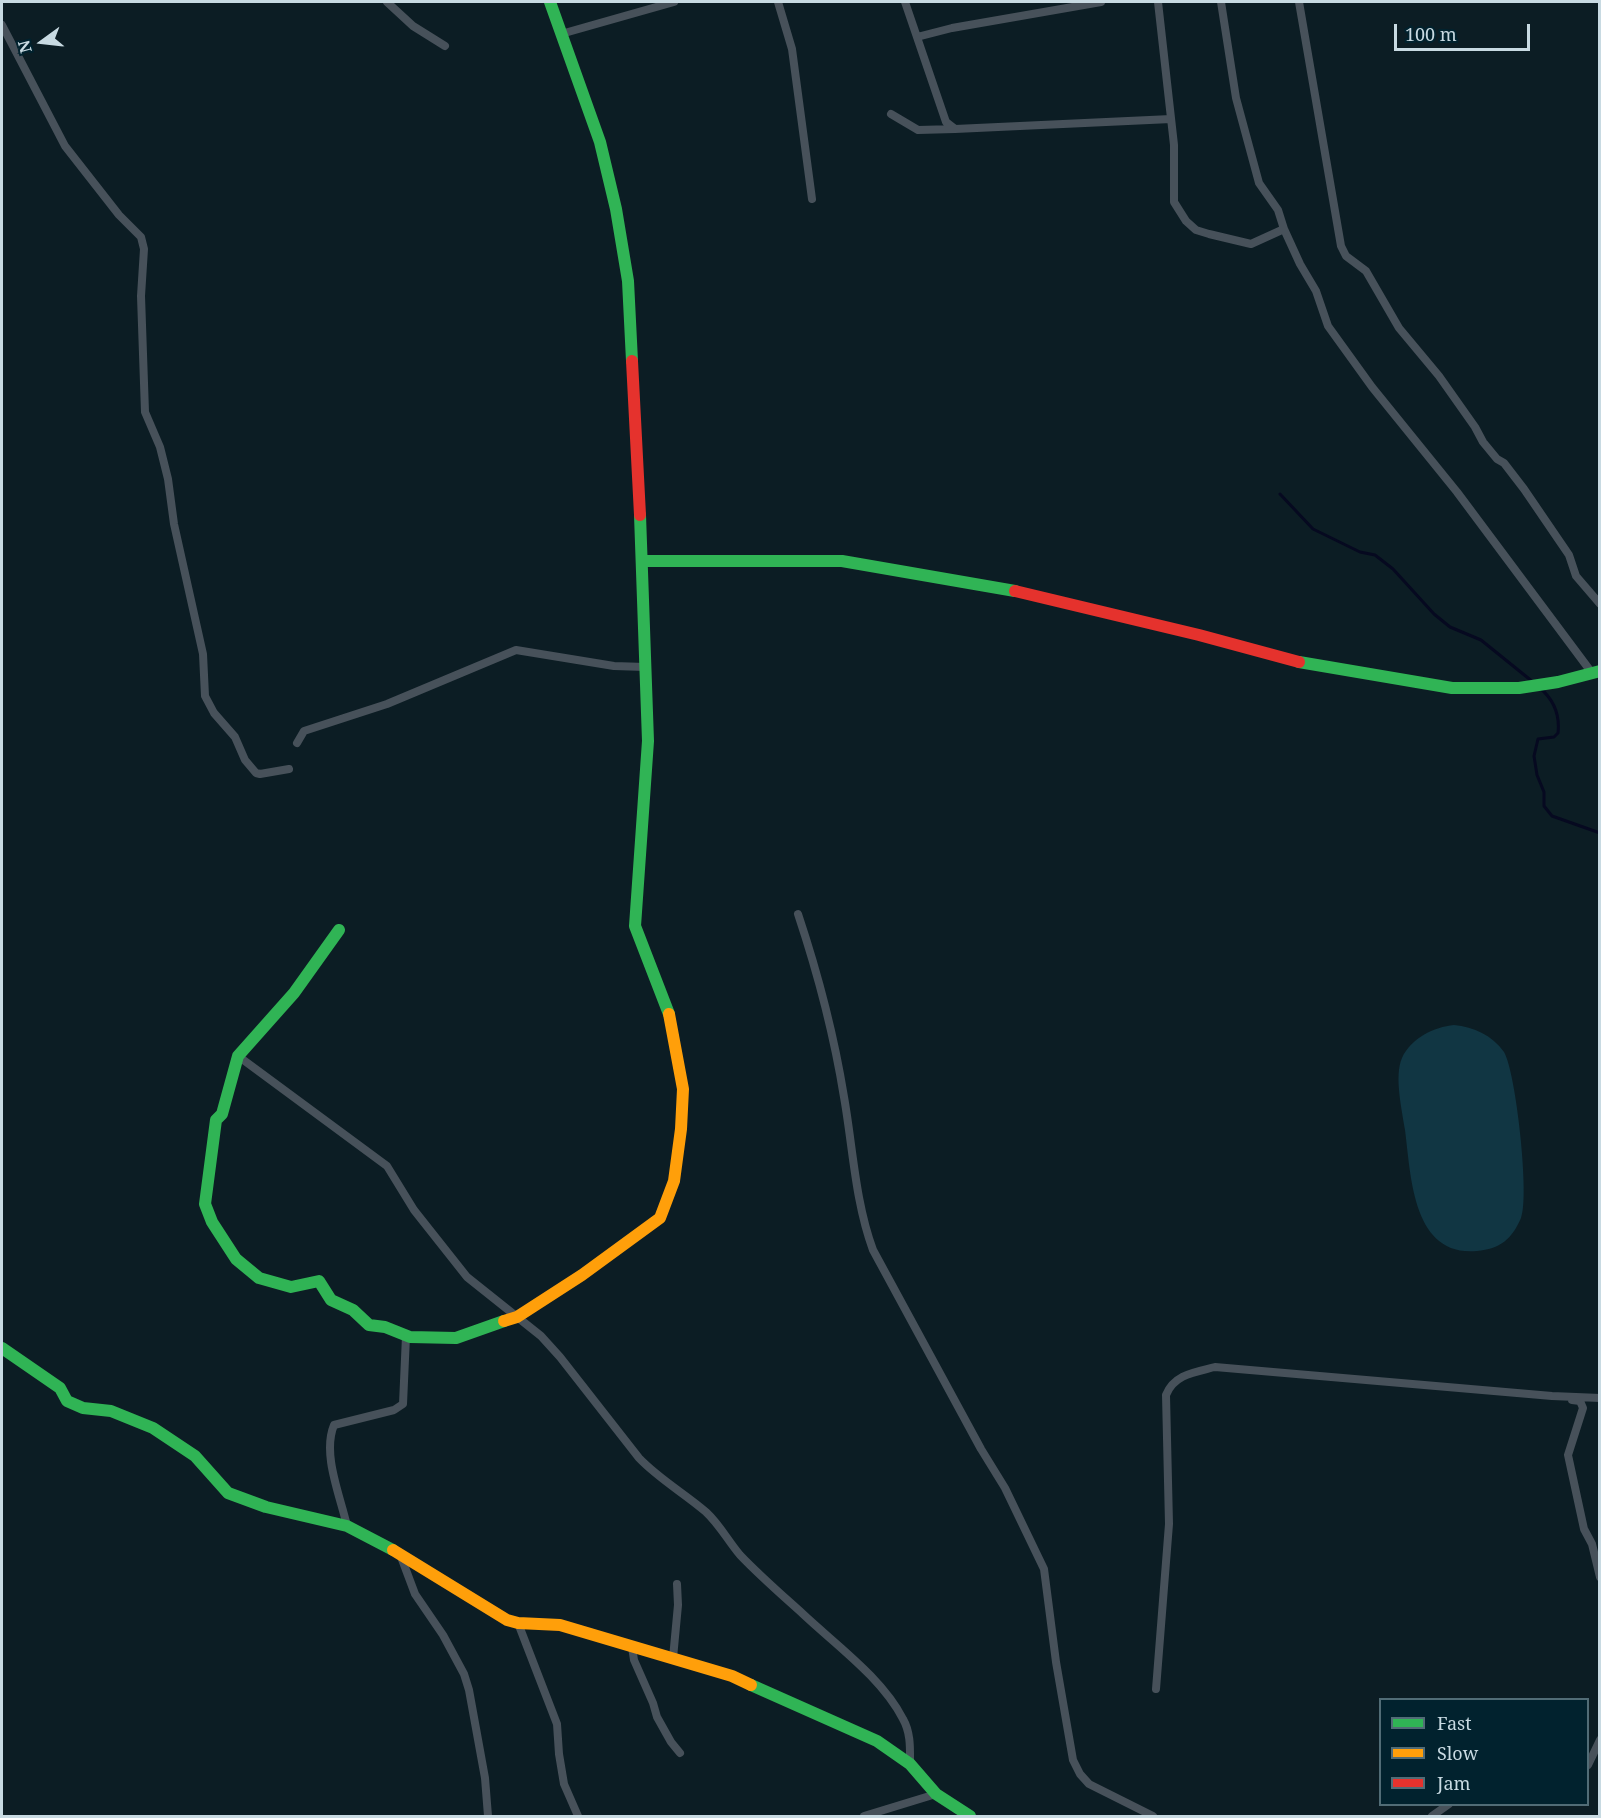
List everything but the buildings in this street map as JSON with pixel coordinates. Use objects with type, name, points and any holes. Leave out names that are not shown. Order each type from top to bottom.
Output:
[{"type":"street","points":[[387,2],[413,26],[445,46]]},
{"type":"street","points":[[339,930],[294,993],[238,1056],[222,1114],[216,1120],[205,1204],[212,1222],[236,1259],[259,1278],[291,1287],[319,1281],[330,1300],[353,1310],[369,1325],[385,1327],[406,1336],[456,1338],[517,1317],[582,1275],[660,1218],[674,1182],[681,1129],[683,1089],[671,1018],[635,926],[648,741],[642,561],[628,281],[616,209],[600,142],[550,2]]},
{"type":"street","points":[[561,34],[674,2]]},
{"type":"street","points":[[778,2],[792,49],[812,199]]},
{"type":"street","points":[[905,2],[946,122],[955,129]]},
{"type":"street","points":[[917,37],[952,28],[1101,2]]},
{"type":"street","points":[[1158,2],[1172,119],[1174,202],[1186,221],[1196,230],[1251,244],[1284,229]]},
{"type":"street","points":[[642,561],[842,561],[1020,592],[1308,664],[1452,688],[1520,688],[1596,672],[1472,510],[1372,387],[1328,326],[1316,291],[1300,264],[1278,210],[1259,183],[1236,98],[1221,2]]},
{"type":"street","points":[[1299,2],[1341,246],[1346,256],[1366,271],[1399,328],[1439,376],[1475,427],[1482,441],[1497,459],[1504,463],[1524,489],[1569,555],[1576,576],[1599,604]]},
{"type":"street","points":[[2,25],[65,146],[119,215],[141,237],[144,249],[141,296],[145,412],[160,447],[166,471],[174,524],[203,654],[205,696],[214,713],[235,737],[245,760],[256,773],[289,769]]},
{"type":"street","points":[[891,114],[918,129],[1172,119]]},
{"type":"street","points":[[297,743],[304,731],[387,704],[516,650],[615,666],[645,667]]},
{"type":"street","points":[[798,914],[813,959],[830,1024],[865,1227],[879,1260],[981,1449],[1005,1488],[1044,1569],[1056,1662],[1073,1760],[1080,1774],[1089,1784],[1153,1816]]},
{"type":"street","points":[[238,1056],[387,1166],[414,1210],[467,1277],[541,1336],[646,1465],[705,1511],[720,1526],[753,1569],[849,1655],[894,1702],[908,1732],[910,1764]]},
{"type":"street","points":[[347,1526],[329,1453],[329,1436],[334,1425],[394,1410],[404,1404],[406,1336]]},
{"type":"street","points":[[2,1348],[60,1388],[67,1401],[83,1408],[111,1411],[153,1428],[189,1451],[228,1493],[266,1507],[347,1526],[400,1554],[507,1620],[518,1623],[560,1625],[732,1676],[877,1741],[910,1764],[936,1794],[970,1816]]},
{"type":"street","points":[[1156,1689],[1169,1524],[1165,1410],[1168,1388],[1176,1380],[1187,1374],[1215,1367],[1599,1398]]},
{"type":"street","points":[[1552,1396],[1580,1401],[1583,1408],[1568,1455],[1584,1529],[1592,1544],[1599,1577]]},
{"type":"street","points":[[400,1554],[415,1594],[464,1674],[469,1689],[484,1770],[488,1816]]},
{"type":"street","points":[[672,1658],[678,1605],[677,1584]]},
{"type":"street","points":[[518,1623],[557,1724],[564,1784],[578,1816]]},
{"type":"street","points":[[632,1647],[634,1660],[657,1717],[680,1753]]},
{"type":"street","points":[[1589,1761],[1599,1740]]},
{"type":"street","points":[[864,1816],[936,1794]]},
{"type":"street","points":[[1432,1816],[1446,1806]]},
{"type":"shaded area","points":[[1454,1025],[1482,1033],[1504,1052],[1513,1084],[1523,1162],[1523,1206],[1521,1218],[1514,1232],[1499,1245],[1477,1251],[1455,1249],[1439,1241],[1427,1227],[1413,1190],[1399,1093],[1400,1065],[1406,1051],[1424,1035],[1439,1028]]},
{"type":"waterway","points":[[1280,494],[1313,529],[1360,552],[1375,555],[1393,569],[1434,614],[1450,627],[1481,640],[1533,682]]},
{"type":"waterway","points":[[1540,688],[1555,708],[1558,720],[1558,733],[1554,737],[1538,739],[1534,756],[1537,775],[1544,792],[1544,806],[1552,816],[1600,833]]},
{"type":"traffic: fast","points":[[550,2],[600,142],[616,209],[628,281],[632,361]]},
{"type":"traffic: fast","points":[[640,515],[648,741],[635,926],[669,1014]]},
{"type":"traffic: fast","points":[[642,561],[842,561],[1015,591]]},
{"type":"traffic: fast","points":[[1299,662],[1452,688],[1519,688],[1558,682],[1600,671]]},
{"type":"traffic: fast","points":[[339,930],[294,993],[238,1056],[222,1114],[216,1120],[205,1204],[212,1222],[236,1259],[259,1278],[291,1287],[319,1281],[331,1300],[353,1310],[369,1325],[385,1327],[410,1337],[456,1338],[504,1321]]},
{"type":"traffic: fast","points":[[2,1348],[60,1388],[67,1401],[83,1408],[111,1411],[153,1428],[195,1456],[228,1493],[266,1507],[347,1526],[393,1550]]},
{"type":"traffic: fast","points":[[751,1685],[877,1741],[910,1764],[936,1794],[970,1816]]},
{"type":"traffic: slow","points":[[504,1321],[517,1317],[582,1275],[660,1218],[674,1181],[681,1129],[683,1089],[669,1014]]},
{"type":"traffic: slow","points":[[393,1550],[507,1620],[518,1623],[560,1625],[732,1676],[751,1685]]},
{"type":"traffic: jam","points":[[632,361],[640,515]]},
{"type":"traffic: jam","points":[[1015,591],[1199,635],[1299,662]]}]
